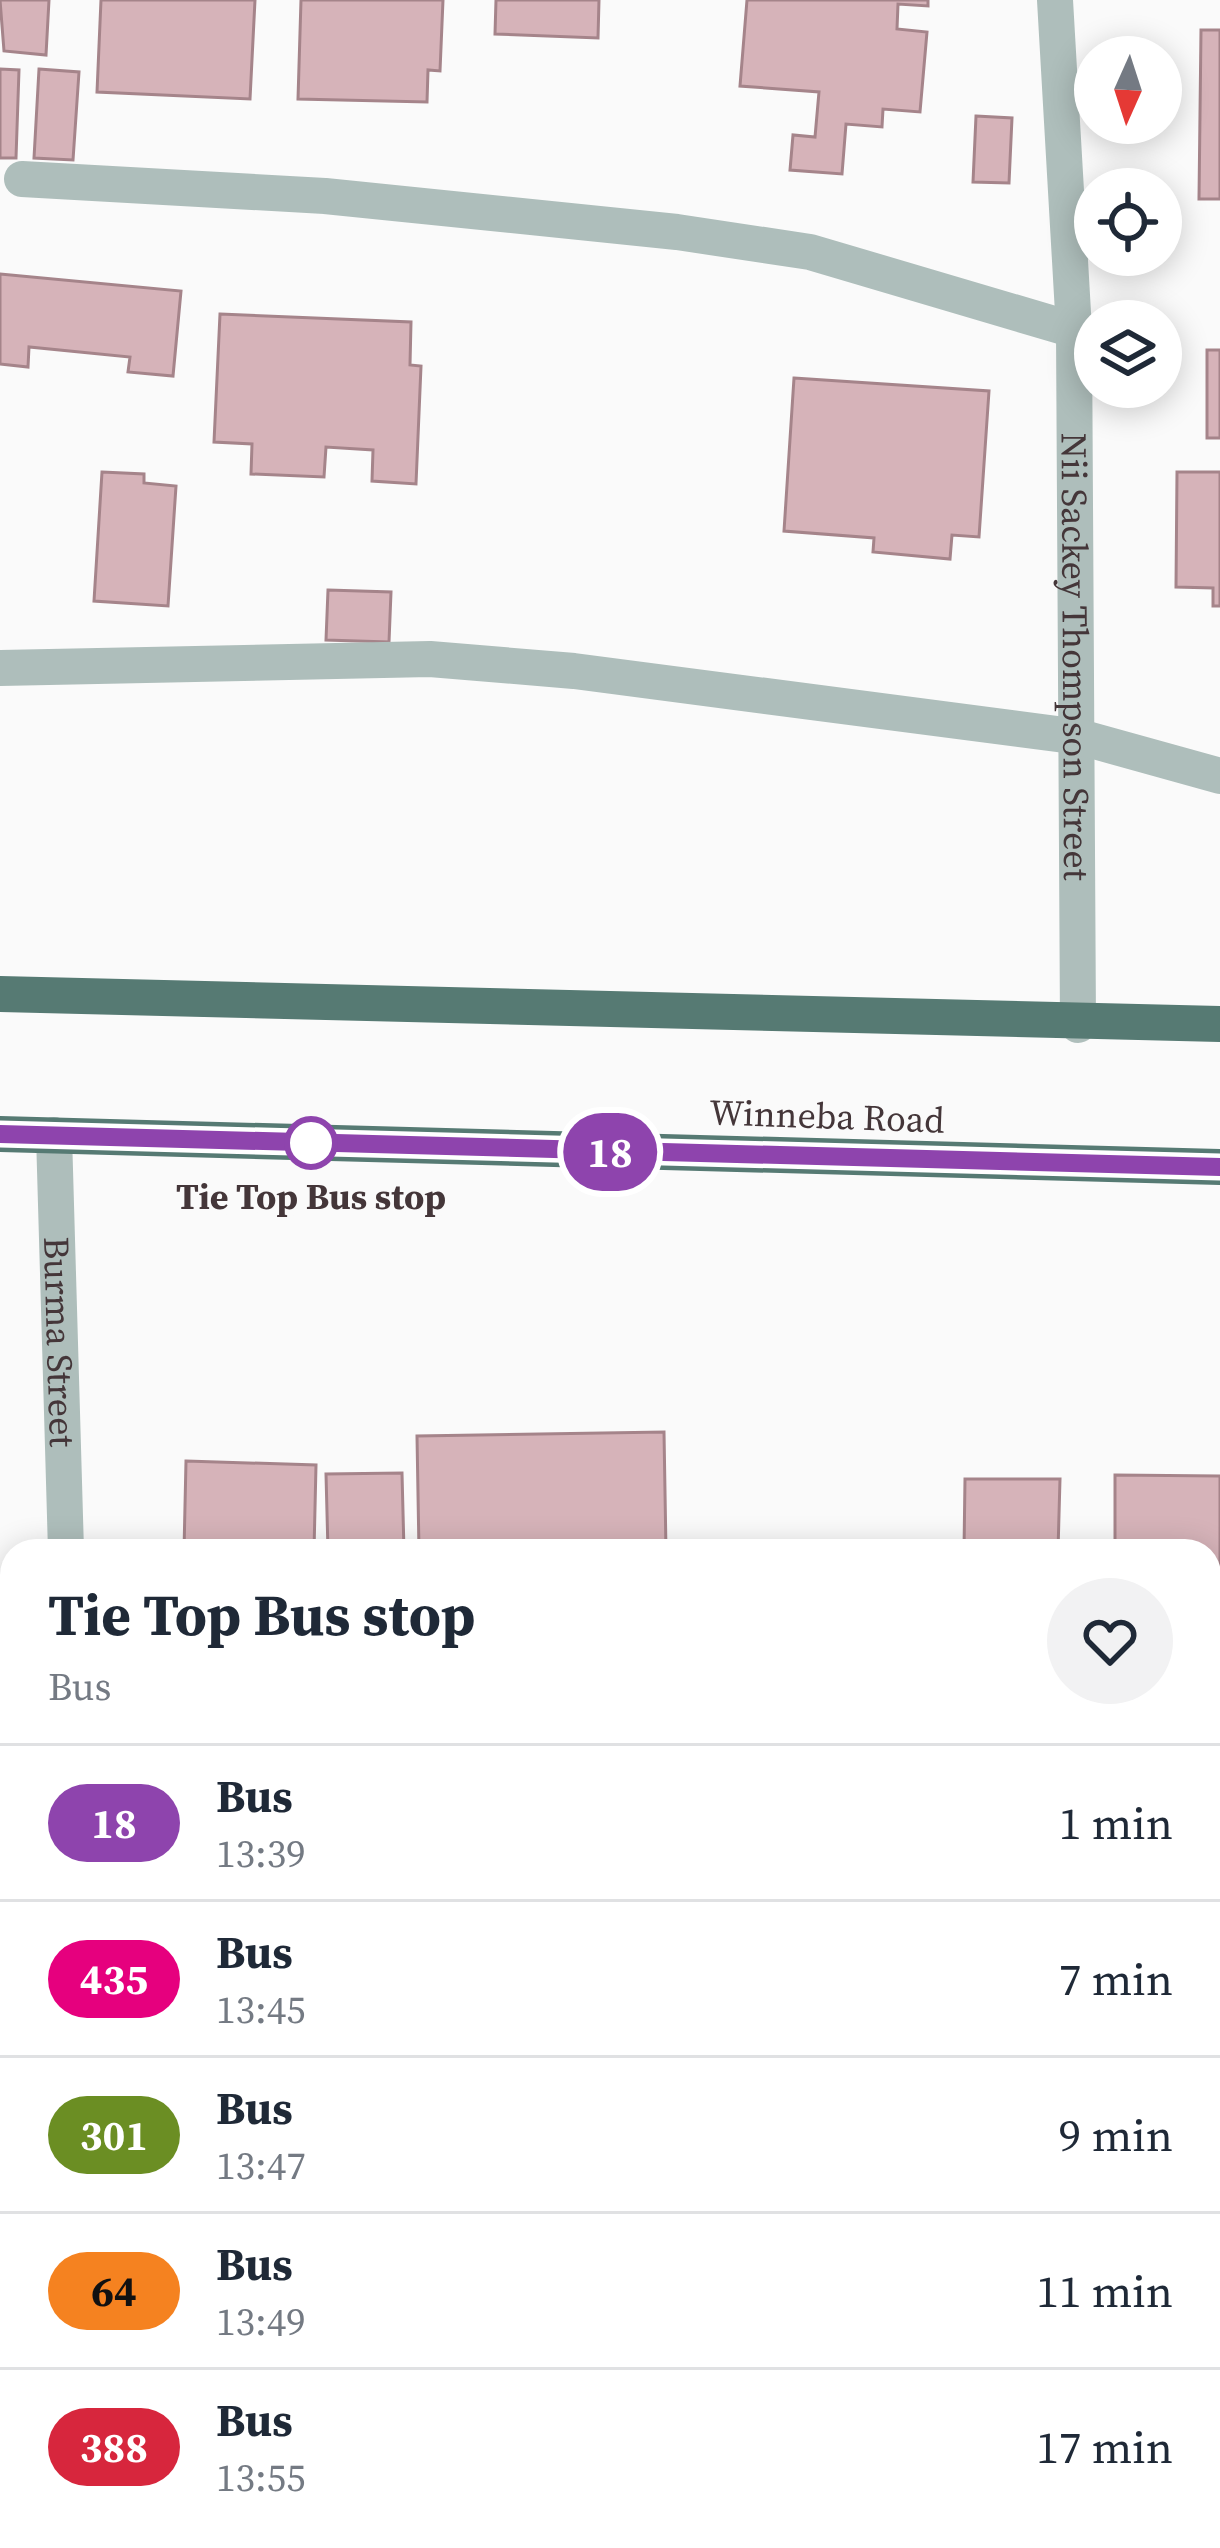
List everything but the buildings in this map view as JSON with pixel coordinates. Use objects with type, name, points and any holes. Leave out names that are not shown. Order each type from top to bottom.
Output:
[{"type":"highway","points":[[0,994],[1078,1025],[1220,1024]]},
{"type":"highway","name":"Winneba Road","points":[[0,1134],[1220,1167]]},
{"type":"street","name":"Nii Sackey Thompson Street","points":[[1055,0],[1074,330]]},
{"type":"street","points":[[22,179],[325,196],[677,232],[811,252],[1074,330]]},
{"type":"street","name":"Nii Sackey Thompson Street","points":[[1075,408],[1078,1025]]},
{"type":"street","points":[[0,668],[430,659],[574,671],[1080,737],[1220,776]]},
{"type":"street","name":"Burma Street","points":[[54,1135],[66,1539]]},
{"type":"bus line","name":"18","points":[[0,1134],[1220,1167]]},
{"type":"place","name":"Tie Top Bus stop","points":[[311,1143]]}]
